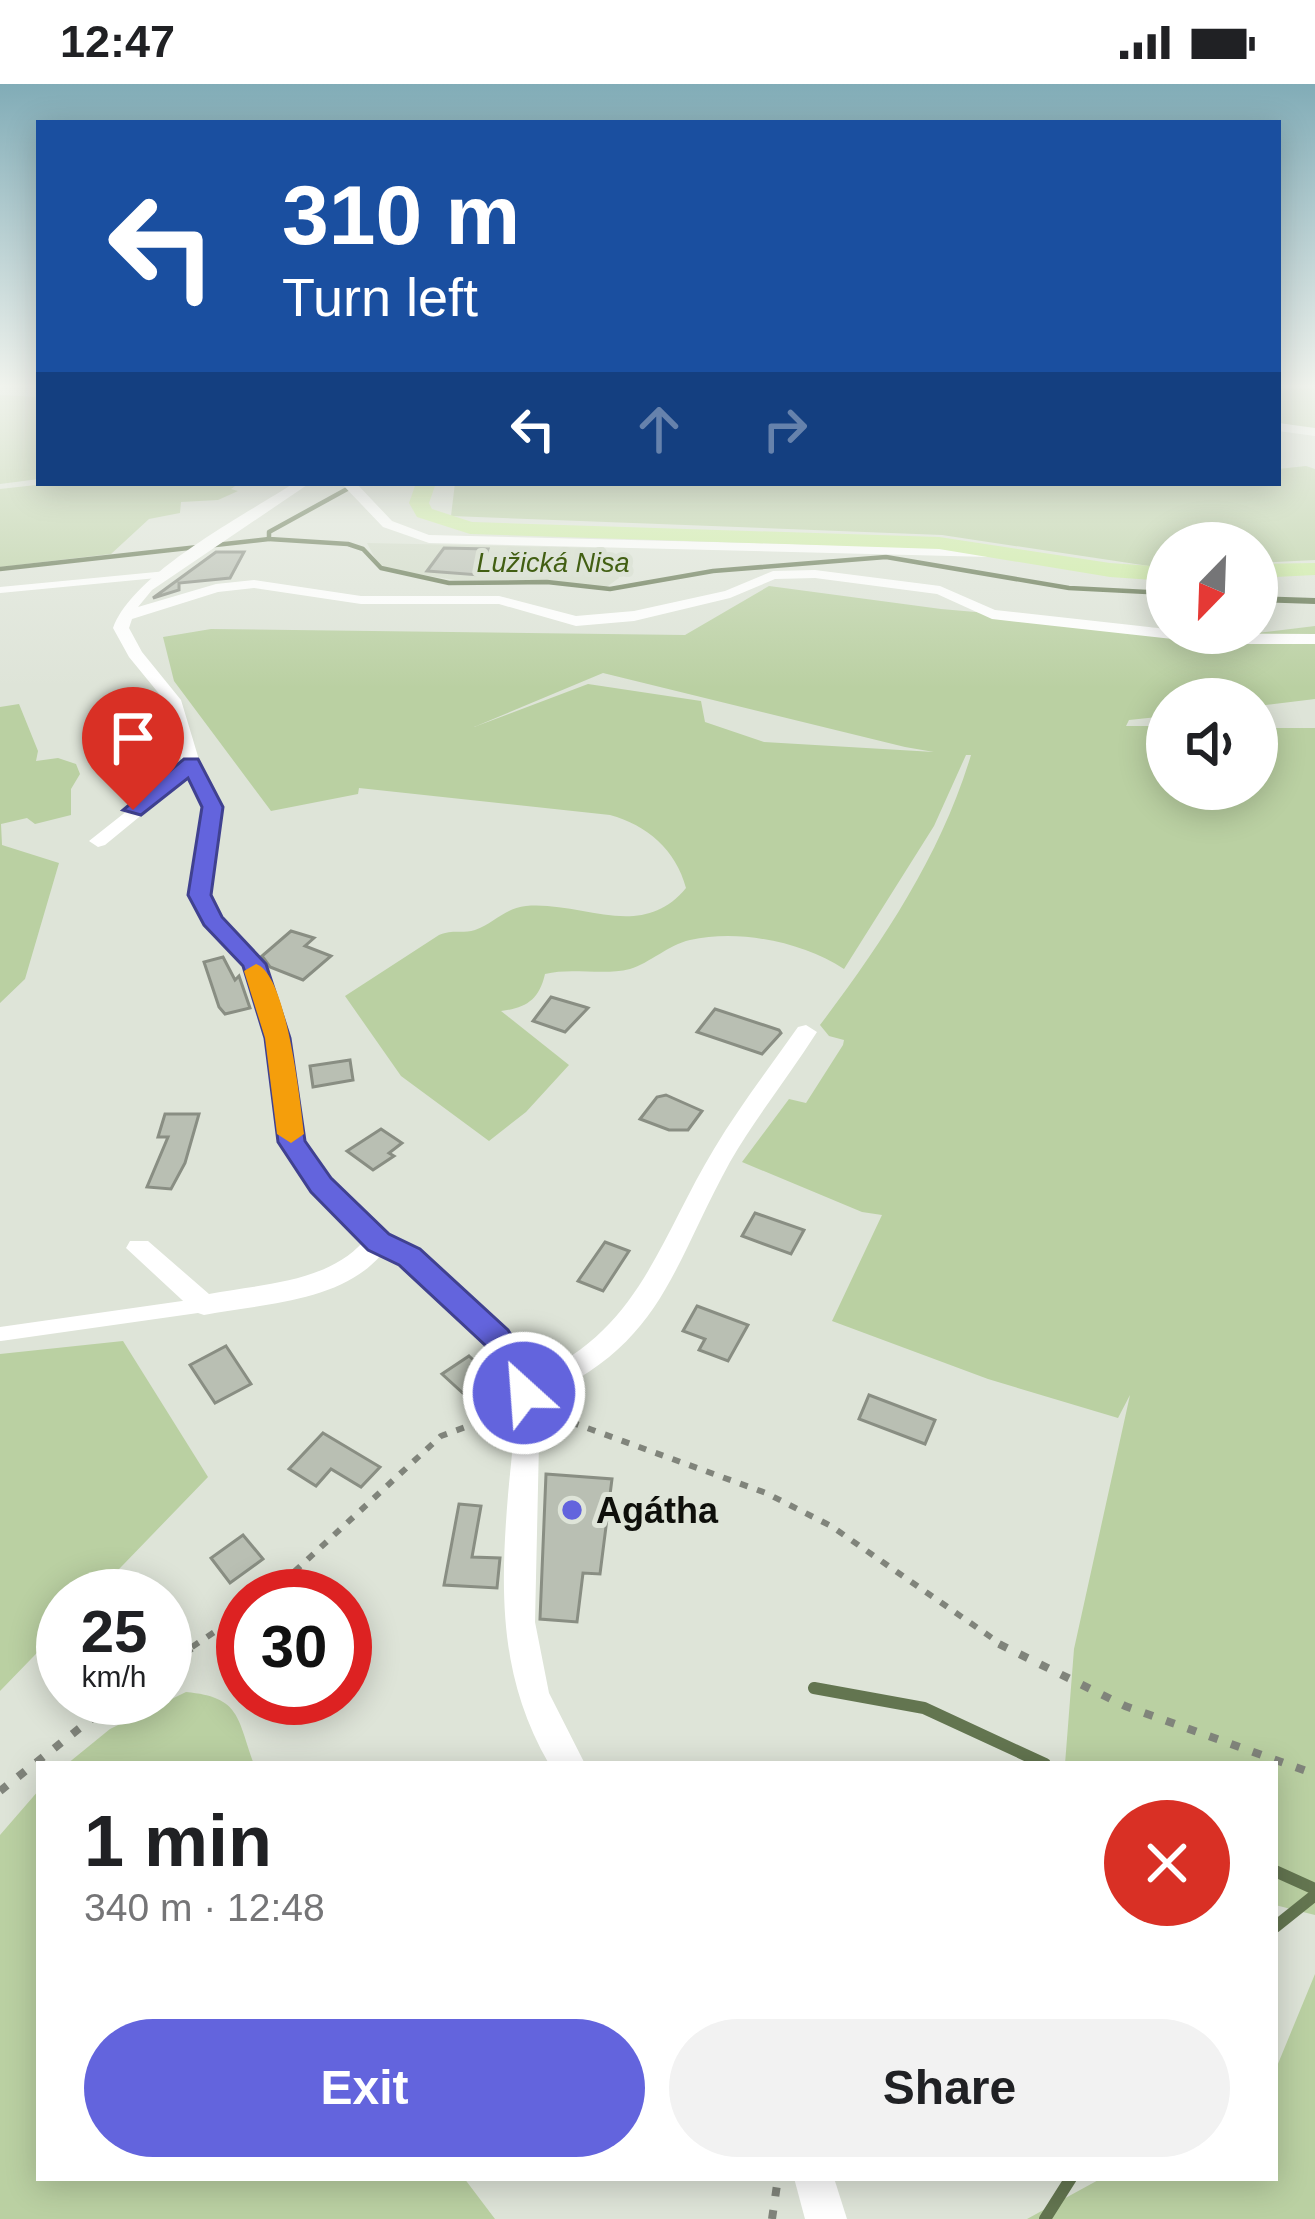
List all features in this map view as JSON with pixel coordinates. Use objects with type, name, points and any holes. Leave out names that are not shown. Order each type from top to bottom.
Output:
[{"type":"main road","points":[[424,489],[419,502],[424,513],[470,528],[939,542],[1146,573]]},
{"type":"main road","points":[[1278,570],[1315,569]]},
{"type":"street","points":[[295,489],[147,587],[121,628],[135,654],[173,700],[191,763],[213,807],[200,895],[212,920],[254,964],[278,1038],[292,1142],[321,1185],[378,1242],[410,1257],[497,1338],[520,1375],[526,1402],[514,1612],[522,1668],[567,1761]]},
{"type":"street","points":[[353,489],[373,514],[397,532],[428,539],[1048,557]]},
{"type":"street","points":[[848,576],[910,551]]},
{"type":"street","points":[[125,616],[202,591],[254,584],[361,600],[499,600],[576,621],[634,616],[730,594],[772,575],[848,576],[940,590],[992,614],[1218,639],[1315,639]]},
{"type":"street","points":[[98,841],[191,763]]},
{"type":"street","points":[[526,1402],[639,1316],[664,1277],[722,1156],[806,1033]]},
{"type":"street","points":[[139,1248],[204,1305],[317,1283],[355,1268],[378,1242]]},
{"type":"street","points":[[815,2181],[826,2219]]},
{"type":"lane","points":[[0,590],[166,574]]},
{"type":"lane","points":[[0,1334],[204,1305]]},
{"type":"path","points":[[297,1569],[441,1436],[526,1402],[766,1492],[831,1526],[994,1642],[1125,1706],[1315,1774]]},
{"type":"path","points":[[0,1791],[81,1725]]},
{"type":"path","points":[[772,2219],[778,2181]]},
{"type":"shaded area","points":[[367,543],[604,548],[619,578],[605,588],[544,580],[455,580],[380,568]]},
{"type":"green space","points":[[0,489],[238,491],[218,500],[181,502],[180,513],[149,519],[111,554],[0,567]]},
{"type":"green space","points":[[454,489],[1315,489],[1315,560],[1278,562],[1278,522],[1146,522],[1146,566],[942,535],[451,516]]},
{"type":"green space","points":[[769,586],[941,609],[1146,627],[1146,654],[1278,654],[1278,630],[1315,626],[1315,699],[1278,703],[1278,678],[1146,678],[1146,718],[1129,720],[1126,726],[1146,726],[1146,810],[1278,810],[1278,728],[1315,728],[1315,1915],[1278,1906],[1278,1761],[1065,1761],[1074,1649],[1130,1395],[1118,1418],[988,1379],[832,1321],[882,1215],[862,1212],[742,1162],[789,1099],[806,1103],[843,1045],[844,1040],[829,1036],[820,1025],[907,897],[943,828],[971,755],[966,755],[934,826],[844,969],[790,945],[729,936],[682,942],[630,969],[545,974],[530,1001],[501,1011],[569,1065],[526,1112],[489,1141],[401,1076],[345,996],[439,935],[475,930],[519,907],[631,916],[650,913],[686,888],[675,862],[648,832],[610,815],[359,788],[358,794],[271,811],[174,681],[163,637],[211,629],[685,635]],"holes":[[[603,673],[934,752],[764,742],[705,722],[701,701],[588,684],[474,727]]]},
{"type":"green space","points":[[19,704],[38,751],[36,761],[58,758],[76,764],[80,774],[71,789],[71,815],[35,824],[27,818],[1,824],[2,845],[59,863],[25,979],[0,1003],[0,707]]},
{"type":"green space","points":[[123,1341],[208,1477],[119,1569],[36,1569],[36,1654],[0,1691],[0,1354]]},
{"type":"green space","points":[[192,1693],[216,1699],[216,1725],[241,1725],[253,1761],[71,1761],[118,1725],[192,1725]]},
{"type":"green space","points":[[36,1793],[36,2181],[466,2181],[495,2219],[0,2219],[0,1835]]},
{"type":"green space","points":[[1315,1974],[1315,2219],[1027,2219],[1097,2181],[1278,2181],[1278,2064]]},
{"type":"building","points":[[444,548],[488,549],[479,575],[427,571]]},
{"type":"building","points":[[216,552],[244,552],[230,578],[179,583],[179,590],[153,598]]},
{"type":"building","points":[[291,931],[314,938],[305,946],[331,956],[303,980],[270,967],[262,956]]},
{"type":"building","points":[[223,957],[235,980],[239,976],[250,1008],[225,1014],[219,1007],[204,962]]},
{"type":"building","points":[[551,997],[588,1008],[565,1032],[533,1021]]},
{"type":"building","points":[[715,1009],[781,1033],[762,1054],[697,1032]]},
{"type":"building","points":[[350,1060],[353,1080],[313,1087],[310,1066]]},
{"type":"building","points":[[666,1095],[702,1111],[688,1130],[669,1130],[640,1119],[657,1097]]},
{"type":"building","points":[[165,1114],[199,1114],[185,1163],[171,1189],[147,1187],[168,1137],[158,1137]]},
{"type":"building","points":[[381,1129],[402,1143],[389,1153],[394,1156],[373,1170],[347,1151]]},
{"type":"building","points":[[755,1213],[804,1230],[791,1254],[742,1236]]},
{"type":"building","points":[[605,1242],[629,1251],[603,1291],[578,1281]]},
{"type":"building","points":[[697,1306],[748,1325],[728,1361],[699,1350],[705,1339],[683,1331]]},
{"type":"building","points":[[226,1346],[251,1384],[215,1403],[190,1365]]},
{"type":"building","points":[[469,1356],[491,1376],[465,1395],[442,1374]]},
{"type":"building","points":[[869,1395],[935,1420],[925,1444],[859,1419]]},
{"type":"building","points":[[323,1433],[380,1467],[361,1487],[331,1469],[316,1486],[289,1469]]},
{"type":"building","points":[[546,1474],[612,1479],[600,1574],[583,1573],[577,1622],[540,1619]]},
{"type":"building","points":[[459,1504],[481,1506],[472,1557],[500,1558],[497,1588],[444,1585]]},
{"type":"building","points":[[243,1535],[263,1559],[249,1569],[219,1569],[211,1558]]},
{"type":"waterway","name":"Lužická Nisa","points":[[269,539],[269,532],[348,489]]},
{"type":"waterway","points":[[0,569],[269,539]]},
{"type":"waterway","name":"Lužická Nisa","points":[[269,539],[348,544],[363,549],[381,568],[449,583],[547,582],[610,589],[713,571],[886,557],[1069,588],[1146,592]]},
{"type":"waterway","name":"Lužická Nisa","points":[[1278,600],[1315,601]]},
{"type":"waterway","points":[[814,1688],[924,1708],[1039,1761]]},
{"type":"waterway","points":[[1278,1872],[1315,1889]]},
{"type":"waterway","points":[[1278,1925],[1315,1895]]},
{"type":"waterway","points":[[1045,2219],[1069,2181]]},
{"type":"slow traffic","points":[[256,971],[278,1038],[291,1134]]},
{"type":"place","name":"Agátha","points":[[572,1510]]},
{"type":"route","points":[[133,810],[167,788],[191,763],[213,807],[200,895],[212,920],[254,964],[278,1038],[292,1142],[321,1185],[378,1242],[410,1257],[497,1338],[520,1375],[524,1393]]}]
